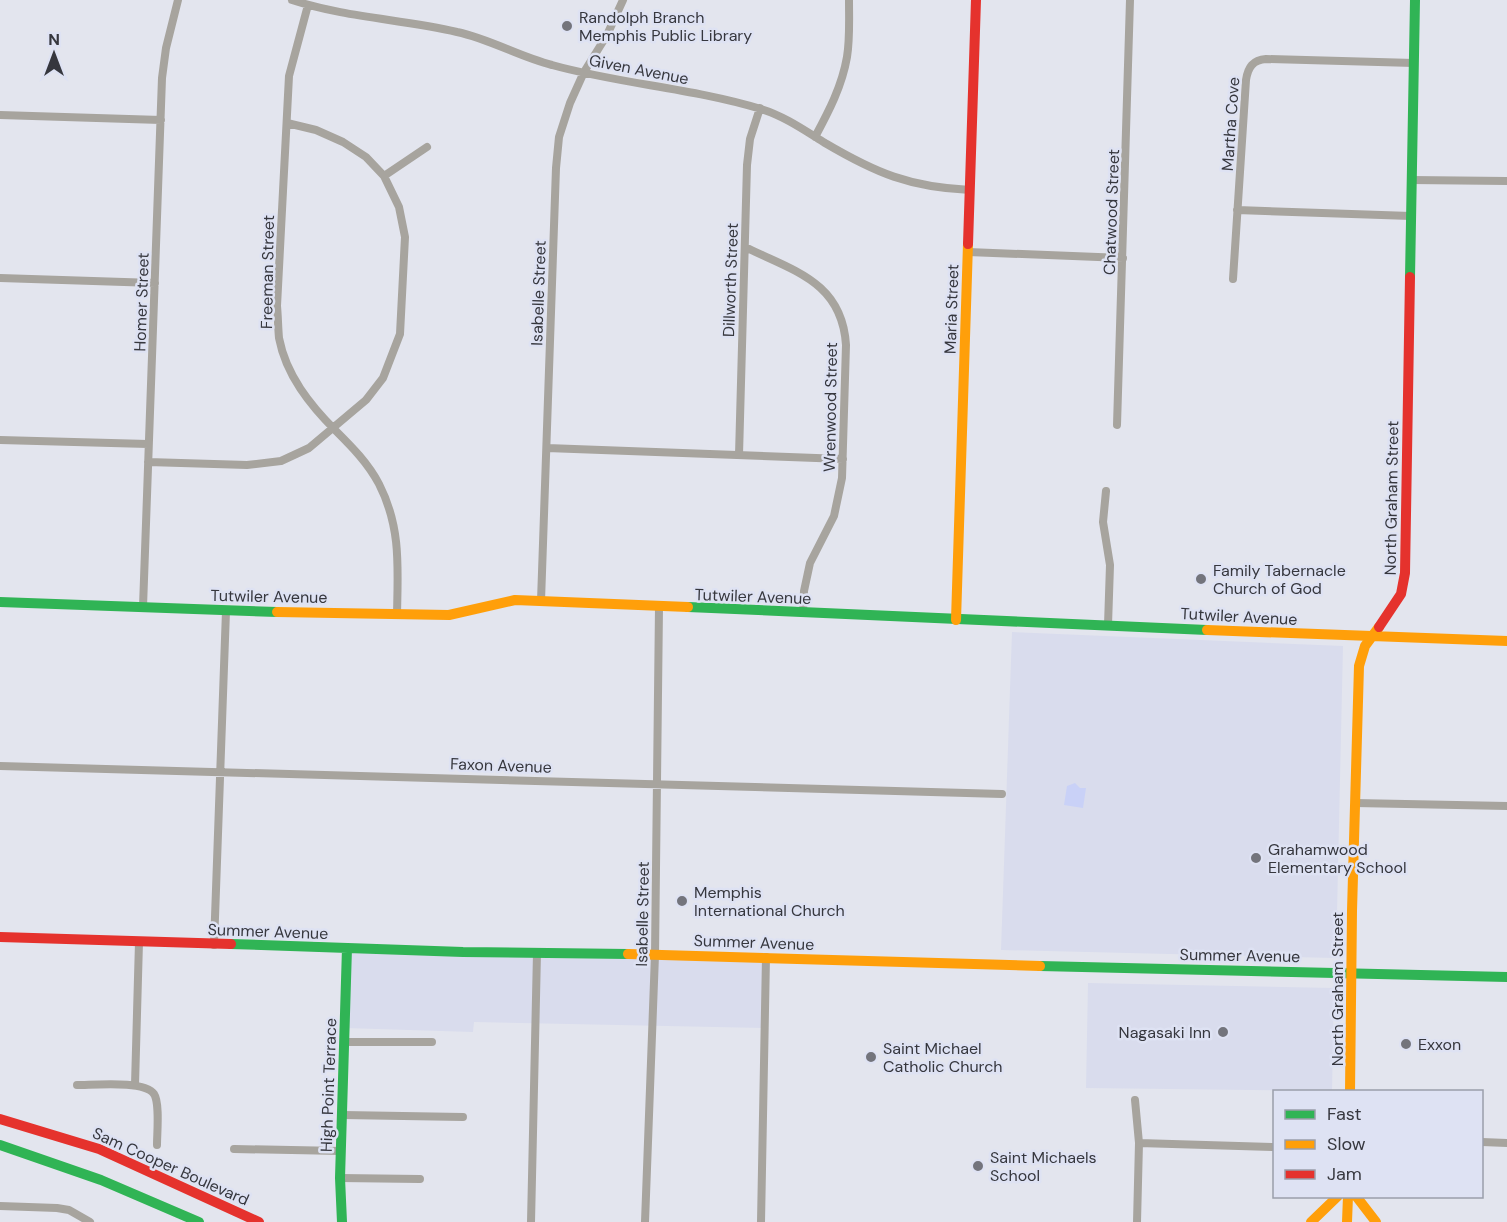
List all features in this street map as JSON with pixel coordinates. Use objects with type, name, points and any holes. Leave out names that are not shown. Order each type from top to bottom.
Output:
[{"type":"main road","name":"Maria Street","points":[[956,620],[976,0]]},
{"type":"main road","name":"North Graham Street","points":[[1350,1090],[1359,666],[1364,646],[1401,596],[1405,573],[1415,0]]},
{"type":"main road","name":"Tutwiler Avenue","points":[[0,602],[225,611],[451,615],[514,600],[1370,637],[1507,640]]},
{"type":"main road","name":"Summer Avenue","points":[[0,937],[214,945],[1507,977]]},
{"type":"main road","name":"High Point Terrace","points":[[342,1222],[340,1178],[347,948]]},
{"type":"main road","points":[[0,1111],[21,1117],[99,1149]]},
{"type":"main road","name":"Sam Cooper Boulevard","points":[[0,1119],[99,1149],[259,1222]]},
{"type":"main road","points":[[0,1145],[55,1161],[199,1222]]},
{"type":"main road","points":[[0,1152],[55,1161]]},
{"type":"main road","points":[[1311,1222],[1337,1198]]},
{"type":"main road","points":[[1347,1222],[1348,1198]]},
{"type":"main road","points":[[1357,1198],[1376,1222]]},
{"type":"street","name":"Homer Street","points":[[143,606],[164,62],[178,0]]},
{"type":"street","name":"Given Avenue","points":[[292,0],[351,16],[406,22],[459,32],[551,65],[760,108],[778,115],[850,158],[887,176],[925,186],[970,190]]},
{"type":"street","name":"Isabelle Street","points":[[541,601],[559,137],[584,72],[607,35],[623,0]]},
{"type":"street","points":[[815,137],[834,100],[843,72],[848,48],[849,0]]},
{"type":"street","name":"Chatwood Street","points":[[1117,425],[1130,0]]},
{"type":"street","name":"Freeman Street","points":[[308,5],[289,76],[277,306],[279,339],[290,371],[308,401],[362,457],[379,483],[394,519],[398,557],[397,614]]},
{"type":"street","name":"Martha Cove","points":[[1233,279],[1246,80],[1248,69],[1253,63],[1266,59],[1414,63]]},
{"type":"street","name":"Dillworth Street","points":[[739,455],[748,151],[760,108]]},
{"type":"street","points":[[0,115],[161,120]]},
{"type":"street","points":[[148,462],[247,465],[281,461],[309,448],[366,400],[383,378],[400,334],[405,237],[399,207],[384,176],[366,157],[343,142],[316,130],[287,123]]},
{"type":"street","points":[[384,176],[427,147]]},
{"type":"street","points":[[1411,180],[1507,181]]},
{"type":"street","points":[[1237,210],[1411,216]]},
{"type":"street","name":"Wrenwood Street","points":[[745,247],[819,286],[837,306],[844,325],[846,345],[840,497],[827,532],[810,563],[805,584],[803,613]]},
{"type":"street","points":[[968,252],[1123,258]]},
{"type":"street","points":[[0,278],[155,283]]},
{"type":"street","points":[[0,440],[148,444]]},
{"type":"street","points":[[547,448],[843,459]]},
{"type":"street","points":[[1106,491],[1103,522],[1110,565],[1108,625]]},
{"type":"street","name":"Isabelle Street","points":[[645,1222],[655,955],[659,607]]},
{"type":"street","points":[[214,945],[225,611]]},
{"type":"street","name":"Faxon Avenue","points":[[0,766],[1002,794]]},
{"type":"street","points":[[1355,803],[1507,806]]},
{"type":"street","points":[[135,1085],[139,942]]},
{"type":"street","points":[[531,1222],[537,953]]},
{"type":"street","points":[[760,1222],[766,957]]},
{"type":"street","points":[[344,1042],[432,1042]]},
{"type":"street","points":[[78,1085],[135,1085],[148,1088],[155,1095],[157,1105],[157,1145]]},
{"type":"street","points":[[1135,1100],[1139,1143],[1137,1222]]},
{"type":"street","points":[[343,1115],[463,1117]]},
{"type":"street","points":[[1483,1142],[1507,1143]]},
{"type":"street","points":[[1139,1143],[1273,1147]]},
{"type":"street","points":[[234,1149],[341,1151]]},
{"type":"street","points":[[340,1178],[420,1179]]},
{"type":"street","points":[[0,1206],[69,1210],[90,1222]]},
{"type":"shaded area","points":[[1012,632],[1343,646],[1336,958],[1001,950]]},
{"type":"shaded area","points":[[1075,783],[1080,788],[1086,788],[1083,808],[1064,805],[1067,786]]},
{"type":"shaded area","points":[[347,948],[766,957],[765,1028],[474,1022],[473,1032],[345,1028]]},
{"type":"shaded area","points":[[1088,983],[1334,988],[1332,1090],[1086,1088]]},
{"type":"traffic: fast","points":[[1410,277],[1415,0]]},
{"type":"traffic: fast","points":[[0,602],[277,612]]},
{"type":"traffic: fast","points":[[688,607],[1207,630]]},
{"type":"traffic: fast","points":[[231,944],[463,952],[628,954]]},
{"type":"traffic: fast","points":[[342,1222],[340,1178],[347,948]]},
{"type":"traffic: fast","points":[[1040,966],[1507,977]]},
{"type":"traffic: fast","points":[[0,1145],[101,1180],[199,1222]]},
{"type":"traffic: slow","points":[[956,620],[968,244]]},
{"type":"traffic: slow","points":[[277,612],[449,615],[515,600],[688,607]]},
{"type":"traffic: slow","points":[[1350,1090],[1352,911],[1359,666],[1365,646],[1379,627]]},
{"type":"traffic: slow","points":[[1207,630],[1507,641]]},
{"type":"traffic: slow","points":[[628,954],[1040,966]]},
{"type":"traffic: slow","points":[[1311,1222],[1336,1198]]},
{"type":"traffic: slow","points":[[1347,1222],[1348,1198]]},
{"type":"traffic: slow","points":[[1358,1198],[1376,1222]]},
{"type":"traffic: jam","points":[[968,244],[976,0]]},
{"type":"traffic: jam","points":[[1379,627],[1401,594],[1405,573],[1410,277]]},
{"type":"traffic: jam","points":[[0,937],[231,944]]},
{"type":"traffic: jam","points":[[0,1119],[99,1149],[259,1222]]},
{"type":"place","name":"Randolph Branch Memphis Public Library","points":[[567,26]]},
{"type":"place","name":"Family Tabernacle Church of God","points":[[1201,579]]},
{"type":"place","name":"Grahamwood Elementary School","points":[[1256,858]]},
{"type":"place","name":"Memphis International Church","points":[[682,901]]},
{"type":"place","name":"Nagasaki Inn","points":[[1223,1032]]},
{"type":"place","name":"Exxon","points":[[1406,1044]]},
{"type":"place","name":"Saint Michael Catholic Church","points":[[871,1057]]},
{"type":"place","name":"Saint Michaels School","points":[[978,1166]]}]
